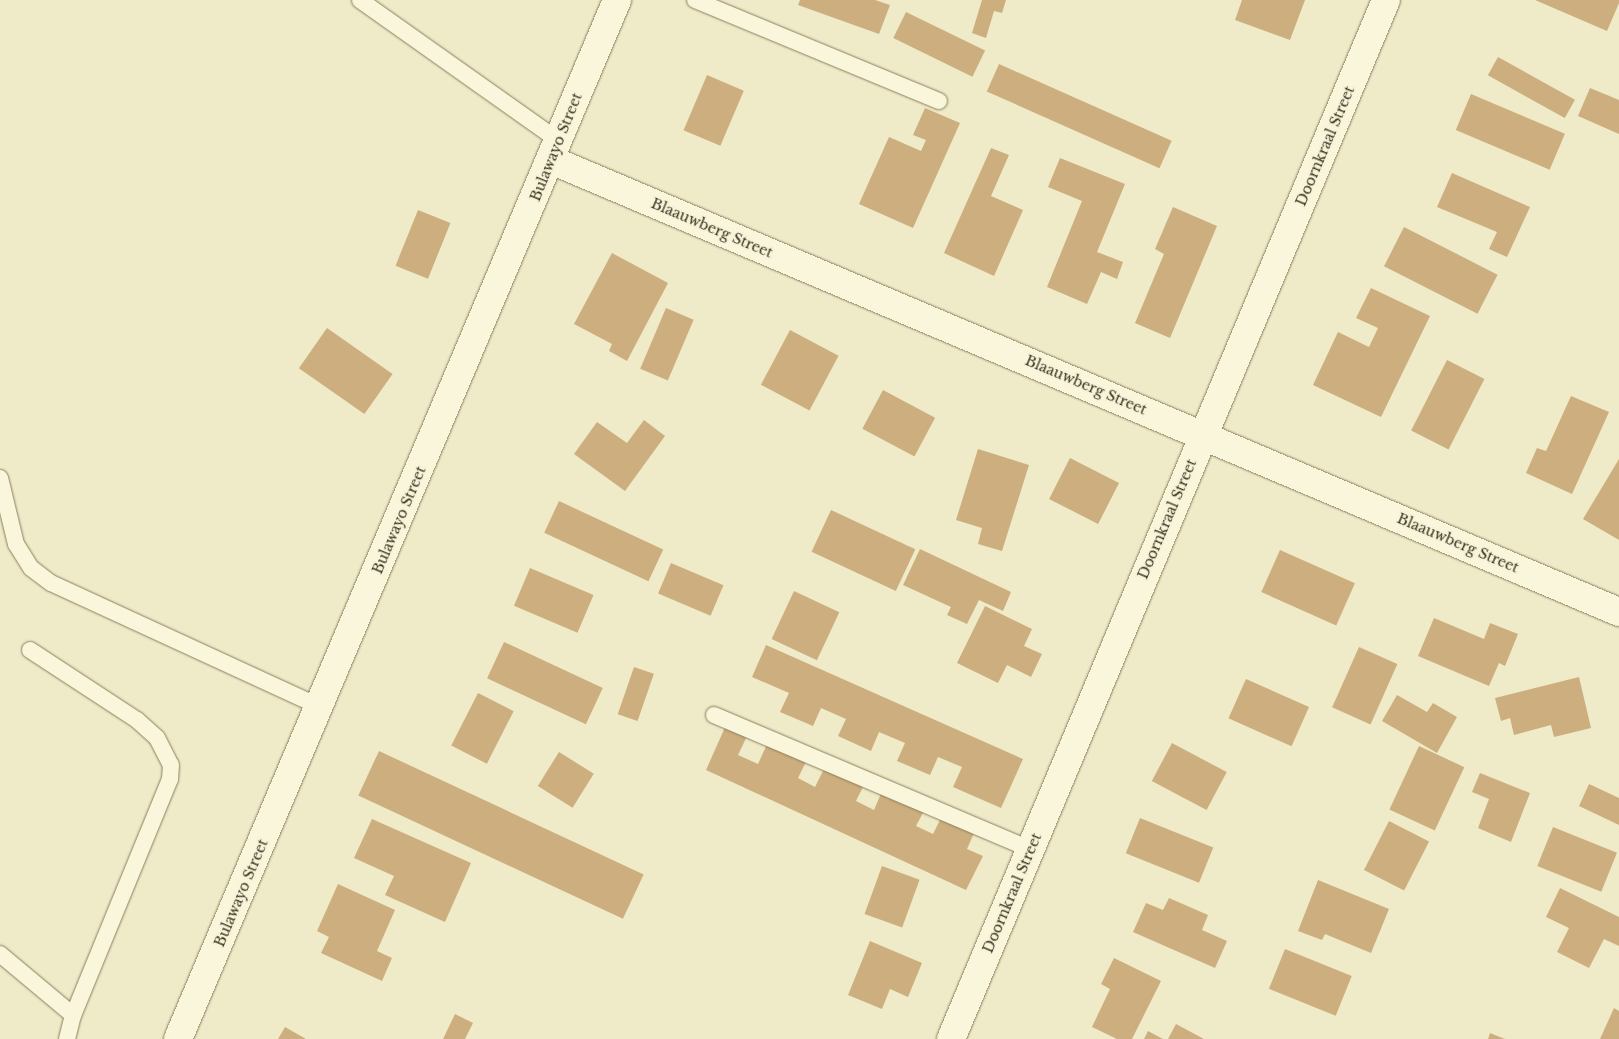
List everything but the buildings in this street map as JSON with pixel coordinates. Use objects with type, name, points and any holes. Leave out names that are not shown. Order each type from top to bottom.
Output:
[{"type":"street","name":"Bulawayo Street","points":[[178,1039],[555,151],[617,0]]},
{"type":"street","name":"Doornkraal Street","points":[[951,1039],[1202,434],[1386,0]]},
{"type":"street","name":"Blaauwberg Street","points":[[555,151],[1202,434],[1619,612]]},
{"type":"lane","points":[[360,0],[555,151]]},
{"type":"lane","points":[[695,0],[939,101]]},
{"type":"lane","points":[[0,478],[16,544],[31,568],[51,584],[320,707]]},
{"type":"lane","points":[[30,650],[137,720],[157,738],[171,765],[170,779],[73,1016],[67,1039]]},
{"type":"lane","points":[[714,715],[1030,849]]},
{"type":"lane","points":[[0,954],[73,1016]]}]
